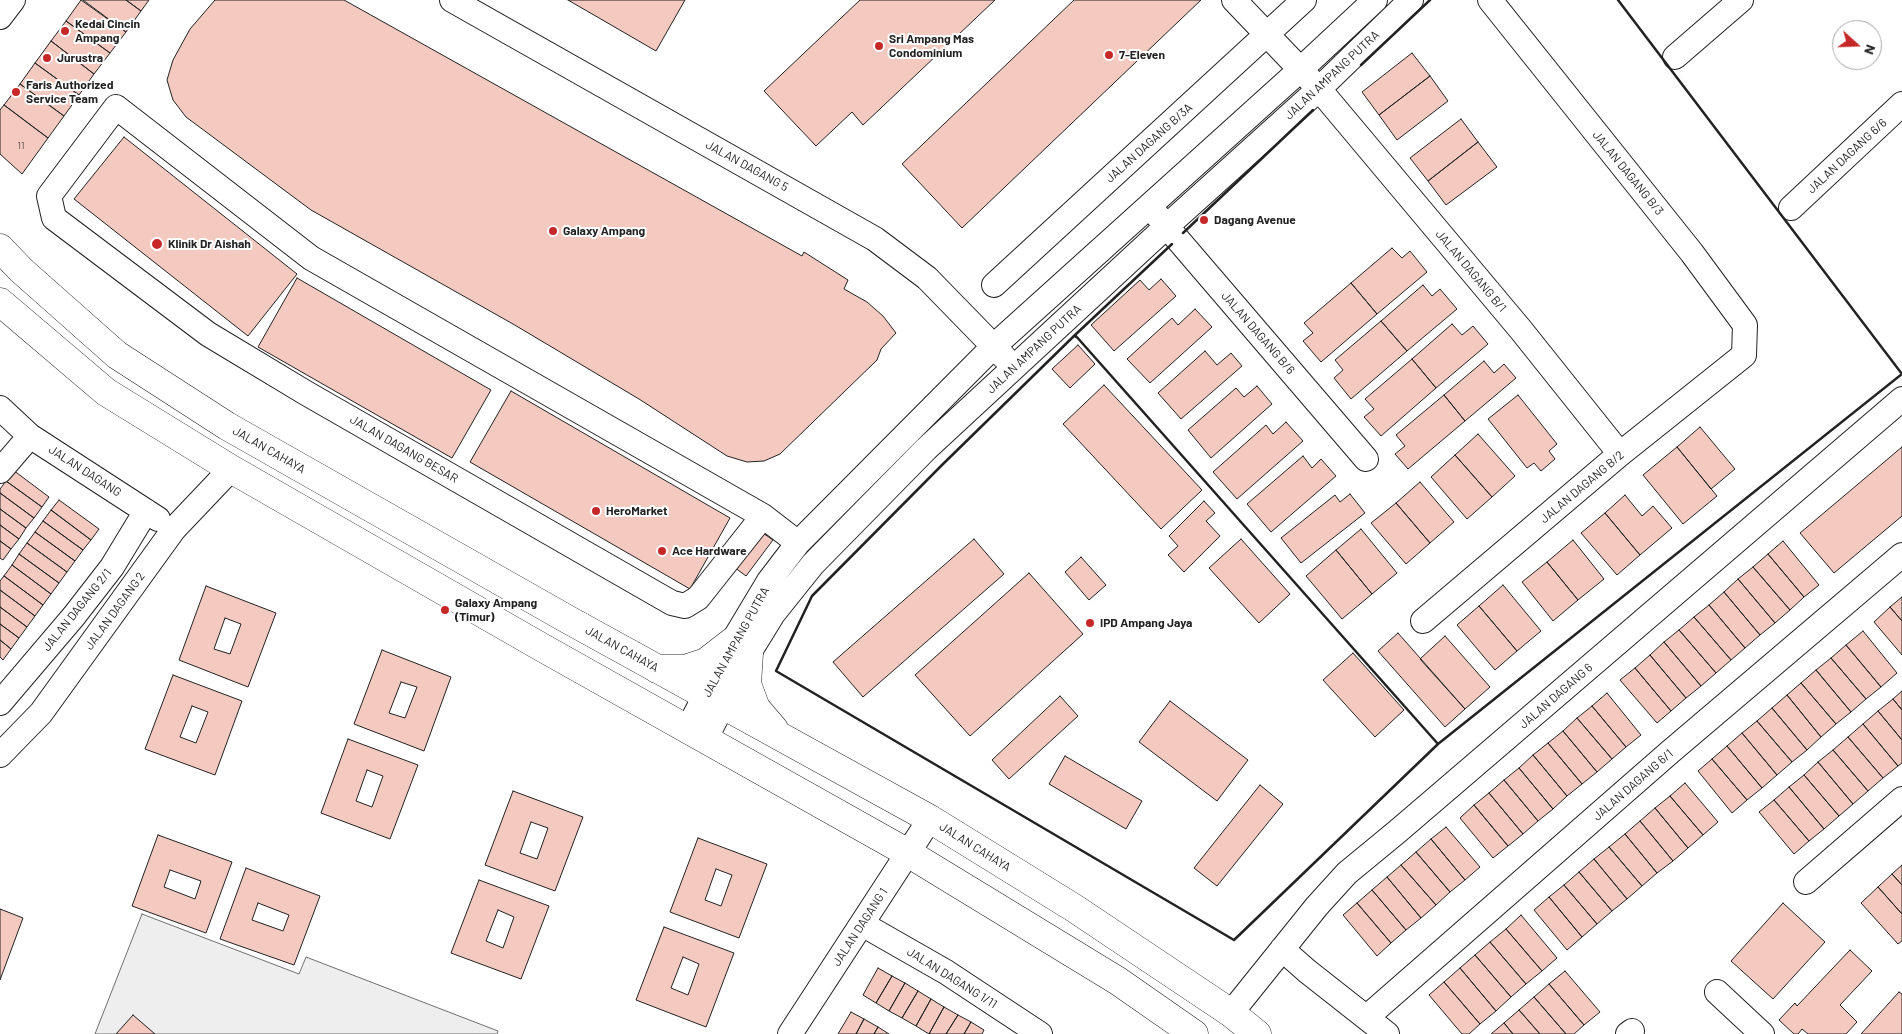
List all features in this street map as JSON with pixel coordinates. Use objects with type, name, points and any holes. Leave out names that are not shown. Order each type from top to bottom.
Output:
[{"type":"main road","name":"JALAN CAHAYA","points":[[0,248],[21,270],[117,355],[219,421],[657,669],[930,819],[1074,908],[1231,1013],[1257,1034]]},
{"type":"main road","points":[[0,302],[106,392],[231,469],[543,648],[908,853],[1118,981],[1194,1034]]},
{"type":"main road","points":[[657,669],[685,668],[706,662],[741,647],[747,684],[756,708],[780,736]]},
{"type":"street","points":[[0,17],[13,0]]},
{"type":"street","name":"JALAN DAGANG 5","points":[[452,0],[875,239],[927,278],[1014,368]]},
{"type":"street","name":"JALAN DAGANG B/1","points":[[1234,0],[1319,89],[1521,330],[1620,454]]},
{"type":"street","name":"JALAN DAGANG B/3A","points":[[994,285],[1304,0]]},
{"type":"street","name":"JALAN AMPANG PUTRA","points":[[697,733],[741,647],[770,581],[798,543],[994,346],[1375,0]]},
{"type":"street","name":"JALAN AMPANG PUTRA","points":[[741,647],[773,614],[812,564],[926,449],[1167,226],[1319,89],[1411,0]]},
{"type":"street","name":"JALAN DAGANG B/3","points":[[1490,0],[1692,253],[1745,325],[1744,355]]},
{"type":"street","points":[[1675,57],[1741,0]]},
{"type":"street","name":"JALAN DAGANG 6/6","points":[[1791,208],[1902,104]]},
{"type":"street","name":"JALAN DAGANG BESAR","points":[[116,107],[311,258],[763,516],[698,598],[684,606],[672,603],[306,393],[208,334],[54,218],[49,196],[116,107]]},
{"type":"street","name":"JALAN DAGANG B/6","points":[[1149,206],[1366,459]]},
{"type":"street","name":"JALAN DAGANG B/2","points":[[1423,622],[1620,454],[1744,355]]},
{"type":"street","name":"JALAN DAGANG 6","points":[[1231,1013],[1317,906],[1348,873],[1902,399]]},
{"type":"street","name":"JALAN DAGANG","points":[[0,408],[30,436],[174,529]]},
{"type":"street","points":[[0,471],[30,436]]},
{"type":"street","name":"JALAN DAGANG 2","points":[[0,755],[41,713],[174,529],[231,469]]},
{"type":"street","name":"JALAN DAGANG 2/1","points":[[0,703],[112,568],[146,511]]},
{"type":"street","points":[[763,516],[798,543]]},
{"type":"street","name":"JALAN DAGANG 6/1","points":[[1367,1017],[1670,752],[1902,555]]},
{"type":"street","points":[[1806,882],[1902,799]]},
{"type":"street","name":"JALAN DAGANG 1","points":[[790,1034],[930,819]]},
{"type":"street","name":"JALAN DAGANG 1/11","points":[[862,924],[946,972],[1040,1034]]},
{"type":"street","points":[[1282,949],[1306,971],[1387,1034]]},
{"type":"street","points":[[1716,992],[1762,1034]]},
{"type":"shaded area","points":[[142,914],[299,974],[306,957],[498,1031],[497,1034],[95,1034]]},
{"type":"building","points":[[81,0],[126,32],[110,53],[66,21]]},
{"type":"building","points":[[83,0],[126,0],[141,11],[126,32]]},
{"type":"building","points":[[126,0],[149,0],[141,11]]},
{"type":"building","name":"Galaxy Ampang","points":[[215,0],[344,0],[802,256],[804,252],[848,280],[844,289],[867,302],[883,316],[896,333],[881,349],[877,360],[780,454],[764,461],[747,462],[727,456],[639,399],[513,324],[311,210],[186,117],[173,100],[167,80],[173,60],[190,29]]},
{"type":"building","points":[[568,0],[685,0],[656,51]]},
{"type":"building","name":"Sri Ampang Mas Condominium","points":[[860,0],[995,0],[863,125],[852,112],[816,146],[764,91]]},
{"type":"building","points":[[1074,0],[1201,0],[962,228],[902,164]]},
{"type":"building","points":[[66,21],[110,53],[94,74],[51,41]]},
{"type":"building","points":[[51,41],[94,74],[79,95],[35,63]]},
{"type":"building","points":[[1412,53],[1430,76],[1379,115],[1362,92]]},
{"type":"building","points":[[35,63],[79,95],[64,116],[20,84]]},
{"type":"building","points":[[1430,76],[1448,101],[1397,140],[1379,115]]},
{"type":"building","points":[[20,84],[64,116],[48,138],[4,105]]},
{"type":"building","points":[[4,105],[48,138],[22,174],[0,154],[0,110]]},
{"type":"building","points":[[1461,119],[1478,142],[1428,181],[1410,158]]},
{"type":"building","points":[[124,137],[297,274],[248,336],[74,199]]},
{"type":"building","points":[[1478,142],[1497,167],[1446,205],[1428,181]]},
{"type":"building","points":[[1392,248],[1402,258],[1410,251],[1427,272],[1377,314],[1351,283]]},
{"type":"building","points":[[297,278],[491,390],[452,458],[258,347]]},
{"type":"building","points":[[1161,279],[1176,296],[1114,351],[1091,325],[1140,280],[1149,290]]},
{"type":"building","points":[[1351,283],[1377,314],[1321,362],[1303,341],[1313,333],[1304,323]]},
{"type":"building","points":[[1423,285],[1432,296],[1440,289],[1457,309],[1407,351],[1381,321]]},
{"type":"building","points":[[1195,309],[1212,327],[1150,383],[1127,359],[1172,318],[1178,325]]},
{"type":"building","points":[[1381,321],[1407,351],[1351,399],[1334,378],[1343,370],[1335,360]]},
{"type":"building","points":[[1452,324],[1462,335],[1473,326],[1488,344],[1436,388],[1412,359]]},
{"type":"building","points":[[1078,345],[1095,364],[1070,388],[1052,369]]},
{"type":"building","points":[[1205,351],[1217,365],[1231,353],[1242,366],[1181,419],[1158,393]]},
{"type":"building","points":[[1412,359],[1436,388],[1381,436],[1364,417],[1374,409],[1365,399]]},
{"type":"building","points":[[1484,361],[1494,373],[1504,364],[1516,378],[1465,421],[1444,395]]},
{"type":"building","points":[[1104,385],[1202,490],[1161,529],[1063,424]]},
{"type":"building","points":[[1257,386],[1272,404],[1211,458],[1188,430],[1236,388],[1244,397]]},
{"type":"building","points":[[511,391],[730,518],[690,589],[470,462]]},
{"type":"building","points":[[1444,395],[1465,421],[1408,469],[1395,454],[1405,446],[1396,435]]},
{"type":"building","points":[[1518,395],[1557,444],[1549,451],[1555,459],[1541,471],[1534,463],[1527,468],[1488,419]]},
{"type":"building","points":[[1286,422],[1303,441],[1237,499],[1213,472],[1266,425],[1273,434]]},
{"type":"building","points":[[1700,427],[1735,469],[1711,489],[1677,447]]},
{"type":"building","points":[[1478,434],[1515,476],[1492,497],[1455,455]]},
{"type":"building","points":[[1677,447],[1717,496],[1683,524],[1643,475]]},
{"type":"building","points":[[1902,447],[1902,516],[1834,573],[1800,533]]},
{"type":"building","points":[[1455,455],[1492,497],[1467,519],[1431,477]]},
{"type":"building","points":[[1303,456],[1312,468],[1321,459],[1336,476],[1271,532],[1247,504]]},
{"type":"building","points":[[13,470],[49,497],[42,507],[6,481]]},
{"type":"building","points":[[6,481],[42,507],[34,518],[0,493],[0,489]]},
{"type":"building","points":[[1420,482],[1454,522],[1430,543],[1396,503]]},
{"type":"building","points":[[0,493],[34,518],[26,528],[0,509]]},
{"type":"building","points":[[1350,494],[1365,513],[1301,563],[1281,538],[1335,495],[1340,502]]},
{"type":"building","points":[[1625,495],[1642,516],[1653,506],[1672,528],[1640,555],[1605,513]]},
{"type":"building","points":[[59,500],[99,529],[91,540],[51,510]]},
{"type":"building","points":[[1204,501],[1215,513],[1206,521],[1220,536],[1184,572],[1168,555],[1178,546],[1169,536]]},
{"type":"building","points":[[1396,503],[1430,543],[1406,564],[1371,523]]},
{"type":"building","points":[[0,509],[26,528],[19,539],[0,525]]},
{"type":"building","points":[[51,510],[91,540],[83,550],[43,521]]},
{"type":"building","points":[[1605,513],[1640,555],[1617,575],[1581,533]]},
{"type":"building","points":[[43,521],[83,550],[75,561],[35,532]]},
{"type":"building","points":[[0,525],[19,539],[11,549],[0,541]]},
{"type":"building","points":[[1361,529],[1397,573],[1372,594],[1336,550]]},
{"type":"building","points":[[760,531],[773,540],[746,576],[734,567]]},
{"type":"building","points":[[35,532],[75,561],[67,572],[27,543]]},
{"type":"building","points":[[974,539],[1004,574],[863,697],[833,662]]},
{"type":"building","points":[[1241,539],[1290,594],[1259,623],[1209,568]]},
{"type":"building","points":[[1573,540],[1604,579],[1578,600],[1547,562]]},
{"type":"building","points":[[0,541],[11,549],[3,560],[0,558]]},
{"type":"building","points":[[1783,541],[1819,585],[1804,597],[1768,554]]},
{"type":"building","points":[[27,543],[67,572],[59,583],[19,554]]},
{"type":"building","points":[[1336,550],[1372,594],[1342,619],[1306,576]]},
{"type":"building","points":[[19,554],[59,583],[51,594],[12,565]]},
{"type":"building","points":[[1768,554],[1804,597],[1790,610],[1753,567]]},
{"type":"building","points":[[1081,557],[1106,585],[1089,600],[1065,572]]},
{"type":"building","points":[[1547,562],[1578,600],[1553,621],[1522,582]]},
{"type":"building","points":[[12,565],[51,594],[43,605],[4,576]]},
{"type":"building","points":[[1753,567],[1790,610],[1775,623],[1738,579]]},
{"type":"building","points":[[1029,573],[1083,634],[970,736],[915,675]]},
{"type":"building","points":[[4,576],[43,605],[35,616],[0,590],[0,581]]},
{"type":"building","points":[[1738,579],[1775,623],[1760,635],[1724,592]]},
{"type":"building","points":[[1503,585],[1541,631],[1517,651],[1479,606]]},
{"type":"building","points":[[206,586],[276,613],[248,687],[179,660]],"holes":[[[225,618],[241,624],[230,654],[214,649]]]},
{"type":"building","points":[[0,590],[35,616],[27,627],[0,607]]},
{"type":"building","points":[[1724,592],[1760,635],[1745,648],[1709,605]]},
{"type":"building","points":[[1902,597],[1902,621],[1890,607]]},
{"type":"building","points":[[1709,605],[1745,648],[1731,660],[1694,617]]},
{"type":"building","points":[[1479,606],[1517,651],[1495,670],[1457,625]]},
{"type":"building","points":[[0,607],[27,627],[19,638],[0,624]]},
{"type":"building","points":[[1890,607],[1902,621],[1902,655],[1874,622]]},
{"type":"building","points":[[1694,617],[1731,660],[1716,673],[1679,630]]},
{"type":"building","points":[[0,624],[19,638],[11,649],[0,640]]},
{"type":"building","points":[[1679,630],[1716,673],[1701,686],[1664,642]]},
{"type":"building","points":[[1863,631],[1897,673],[1881,687],[1846,645]]},
{"type":"building","points":[[1398,633],[1465,709],[1445,727],[1378,651]]},
{"type":"building","points":[[1445,636],[1490,687],[1465,709],[1420,659]]},
{"type":"building","points":[[0,640],[11,649],[3,660],[0,657]]},
{"type":"building","points":[[1664,642],[1701,686],[1686,698],[1650,655]]},
{"type":"building","points":[[1846,645],[1881,687],[1866,699],[1831,658]]},
{"type":"building","points":[[382,650],[451,677],[424,751],[354,724]],"holes":[[[401,682],[417,687],[405,718],[389,713]]]},
{"type":"building","points":[[1353,653],[1404,710],[1375,737],[1323,680]]},
{"type":"building","points":[[1650,655],[1686,698],[1671,711],[1635,668]]},
{"type":"building","points":[[1831,658],[1866,699],[1851,712],[1816,670]]},
{"type":"building","points":[[1635,668],[1671,711],[1657,723],[1620,680]]},
{"type":"building","points":[[1816,670],[1851,712],[1836,724],[1801,683]]},
{"type":"building","points":[[173,675],[242,701],[215,775],[145,749]],"holes":[[[192,706],[208,712],[196,743],[180,737]]]},
{"type":"building","points":[[1801,683],[1836,724],[1821,737],[1787,695]]},
{"type":"building","points":[[1902,691],[1902,710],[1893,699]]},
{"type":"building","points":[[1607,693],[1641,735],[1626,747],[1592,706]]},
{"type":"building","points":[[1787,695],[1821,737],[1807,750],[1772,708]]},
{"type":"building","points":[[1060,696],[1078,716],[1009,779],[992,760]]},
{"type":"building","points":[[1893,699],[1902,710],[1902,740],[1878,711]]},
{"type":"building","points":[[1170,701],[1248,760],[1217,801],[1139,742]]},
{"type":"building","points":[[1592,706],[1626,747],[1612,759],[1577,718]]},
{"type":"building","points":[[1772,708],[1807,750],[1792,762],[1757,721]]},
{"type":"building","points":[[1878,711],[1902,740],[1902,763],[1898,766],[1863,724]]},
{"type":"building","points":[[1577,718],[1612,759],[1597,772],[1563,731]]},
{"type":"building","points":[[1757,721],[1792,762],[1777,775],[1742,733]]},
{"type":"building","points":[[1863,724],[1898,766],[1883,778],[1848,737]]},
{"type":"building","points":[[1563,731],[1597,772],[1582,784],[1548,743]]},
{"type":"building","points":[[1742,733],[1777,775],[1762,788],[1727,746]]},
{"type":"building","points":[[1848,737],[1883,778],[1868,791],[1833,750]]},
{"type":"building","points":[[348,739],[418,765],[390,839],[321,813]],"holes":[[[367,770],[383,776],[372,807],[356,801]]]},
{"type":"building","points":[[1548,743],[1582,784],[1567,796],[1533,755]]},
{"type":"building","points":[[1727,746],[1762,788],[1747,800],[1712,759]]},
{"type":"building","points":[[1833,750],[1868,791],[1853,804],[1818,762]]},
{"type":"building","points":[[1533,755],[1567,796],[1553,809],[1519,768]]},
{"type":"building","points":[[1065,756],[1142,801],[1126,829],[1049,784]]},
{"type":"building","points":[[1712,759],[1747,800],[1732,813],[1698,771]]},
{"type":"building","points":[[1818,762],[1853,804],[1839,816],[1804,775]]},
{"type":"building","points":[[1519,768],[1553,809],[1538,821],[1504,780]]},
{"type":"building","points":[[1804,775],[1839,816],[1824,829],[1789,787]]},
{"type":"building","points":[[1504,780],[1538,821],[1523,834],[1489,793]]},
{"type":"building","points":[[1685,783],[1718,822],[1703,835],[1670,796]]},
{"type":"building","points":[[1260,785],[1283,804],[1217,886],[1194,868]]},
{"type":"building","points":[[1789,787],[1824,829],[1809,841],[1774,800]]},
{"type":"building","points":[[513,791],[583,817],[555,891],[485,865]],"holes":[[[531,822],[548,828],[537,859],[520,853]]]},
{"type":"building","points":[[1489,793],[1523,834],[1508,846],[1474,805]]},
{"type":"building","points":[[1670,796],[1703,835],[1688,848],[1655,808]]},
{"type":"building","points":[[1774,800],[1809,841],[1794,854],[1759,812]]},
{"type":"building","points":[[1474,805],[1508,846],[1493,858],[1460,818]]},
{"type":"building","points":[[1655,808],[1688,848],[1673,861],[1640,821]]},
{"type":"building","points":[[1640,821],[1673,861],[1657,873],[1625,834]]},
{"type":"building","points":[[1446,827],[1480,867],[1465,880],[1431,839]]},
{"type":"building","points":[[1625,834],[1657,873],[1642,886],[1609,847]]},
{"type":"building","points":[[158,835],[232,862],[206,933],[132,906]],"holes":[[[170,870],[201,881],[195,899],[164,887]]]},
{"type":"building","points":[[698,838],[767,864],[739,938],[670,912]],"holes":[[[716,869],[732,875],[721,906],[705,900]]]},
{"type":"building","points":[[1431,839],[1465,880],[1450,892],[1416,852]]},
{"type":"building","points":[[1609,847],[1642,886],[1627,899],[1594,859]]},
{"type":"building","points":[[1416,852],[1450,892],[1436,905],[1401,865]]},
{"type":"building","points":[[1594,859],[1627,899],[1612,911],[1579,872]]},
{"type":"building","points":[[1401,865],[1436,905],[1421,918],[1387,877]]},
{"type":"building","points":[[1902,865],[1902,885],[1892,874]]},
{"type":"building","points":[[246,868],[320,896],[294,965],[220,939]],"holes":[[[258,903],[289,915],[283,931],[252,920]]]},
{"type":"building","points":[[1579,872],[1612,911],[1597,924],[1564,885]]},
{"type":"building","points":[[1892,874],[1902,885],[1902,914],[1878,887]]},
{"type":"building","points":[[1387,877],[1421,918],[1406,930],[1372,890]]},
{"type":"building","points":[[479,880],[549,906],[521,979],[451,953]],"holes":[[[498,910],[514,917],[503,948],[486,941]]]},
{"type":"building","points":[[1564,885],[1597,924],[1582,937],[1549,897]]},
{"type":"building","points":[[1878,887],[1902,914],[1902,941],[1898,944],[1861,903]]},
{"type":"building","points":[[1372,890],[1406,930],[1391,943],[1357,903]]},
{"type":"building","points":[[1549,897],[1582,937],[1567,950],[1534,910]]},
{"type":"building","points":[[1357,903],[1391,943],[1377,956],[1343,915]]},
{"type":"building","points":[[1783,903],[1825,942],[1773,999],[1731,961]]},
{"type":"building","points":[[0,909],[23,918],[0,980]]},
{"type":"building","points":[[1521,915],[1557,958],[1542,971],[1506,929]]},
{"type":"building","points":[[664,927],[734,953],[706,1027],[636,1000]],"holes":[[[683,957],[699,964],[688,995],[671,988]]]},
{"type":"building","points":[[1506,929],[1542,971],[1526,984],[1490,942]]},
{"type":"building","points":[[1490,942],[1526,984],[1511,997],[1475,955]]},
{"type":"building","points":[[1850,950],[1872,971],[1840,1005],[1857,1022],[1846,1034],[1808,1034],[1802,1029],[1798,1034],[1794,1034],[1779,1020],[1795,1003],[1797,1006]]},
{"type":"building","points":[[1475,955],[1511,997],[1496,1011],[1460,968]]},
{"type":"building","points":[[878,968],[892,976],[876,1003],[863,995]]},
{"type":"building","points":[[1460,968],[1496,1011],[1480,1024],[1444,982]]},
{"type":"building","points":[[1565,971],[1600,1012],[1584,1025],[1549,984]]},
{"type":"building","points":[[892,976],[905,983],[889,1011],[876,1003]]},
{"type":"building","points":[[1444,982],[1480,1024],[1469,1034],[1462,1034],[1429,995]]},
{"type":"building","points":[[905,983],[918,991],[902,1018],[889,1011]]},
{"type":"building","points":[[1549,984],[1584,1025],[1574,1034],[1566,1034],[1534,997]]},
{"type":"building","points":[[918,991],[931,999],[916,1026],[902,1018]]},
{"type":"building","points":[[1899,992],[1902,994],[1902,1034],[1861,1034]]},
{"type":"building","points":[[1534,997],[1566,1034],[1540,1034],[1519,1010]]},
{"type":"building","points":[[931,999],[944,1007],[929,1034],[916,1026]]},
{"type":"building","points":[[944,1007],[958,1015],[946,1034],[929,1034]]},
{"type":"building","points":[[1519,1010],[1540,1034],[1513,1034],[1504,1023]]},
{"type":"building","points":[[851,1012],[864,1019],[856,1034],[838,1034]]},
{"type":"building","points":[[133,1015],[155,1034],[116,1034]]},
{"type":"building","points":[[958,1015],[971,1022],[964,1034],[946,1034]]},
{"type":"building","points":[[864,1019],[878,1027],[874,1034],[856,1034]]},
{"type":"building","points":[[971,1022],[984,1030],[982,1034],[964,1034]]},
{"type":"building","points":[[1504,1023],[1513,1034],[1491,1034]]},
{"type":"building","points":[[878,1027],[889,1034],[874,1034]]},
{"type":"wall","points":[[1361,65],[1430,0]]},
{"type":"wall","points":[[1438,744],[1075,335],[812,596],[776,671],[1234,940],[1438,744],[1902,374],[1618,0]]},
{"type":"wall","points":[[1183,233],[1313,110]]},
{"type":"wall","points":[[1076,337],[1075,335],[1172,244]]},
{"type":"place","name":"Kedai Cincin Ampang","points":[[65,31]]},
{"type":"place","name":"Sri Ampang Mas Condominium","points":[[879,46]]},
{"type":"place","name":"7-Eleven","points":[[1109,55]]},
{"type":"place","name":"Jurustra","points":[[47,58]]},
{"type":"place","name":"Faris Authorized Service Team","points":[[16,92]]},
{"type":"place","name":"Dagang Avenue","points":[[1204,220]]},
{"type":"place","name":"Galaxy Ampang","points":[[553,231]]},
{"type":"place","name":"Klinik Dr Aishah","points":[[157,244]]},
{"type":"place","name":"HeroMarket","points":[[596,511]]},
{"type":"place","name":"Ace Hardware","points":[[662,551]]},
{"type":"place","name":"Galaxy Ampang (Timur)","points":[[445,610]]},
{"type":"place","name":"IPD Ampang Jaya","points":[[1090,623]]}]
